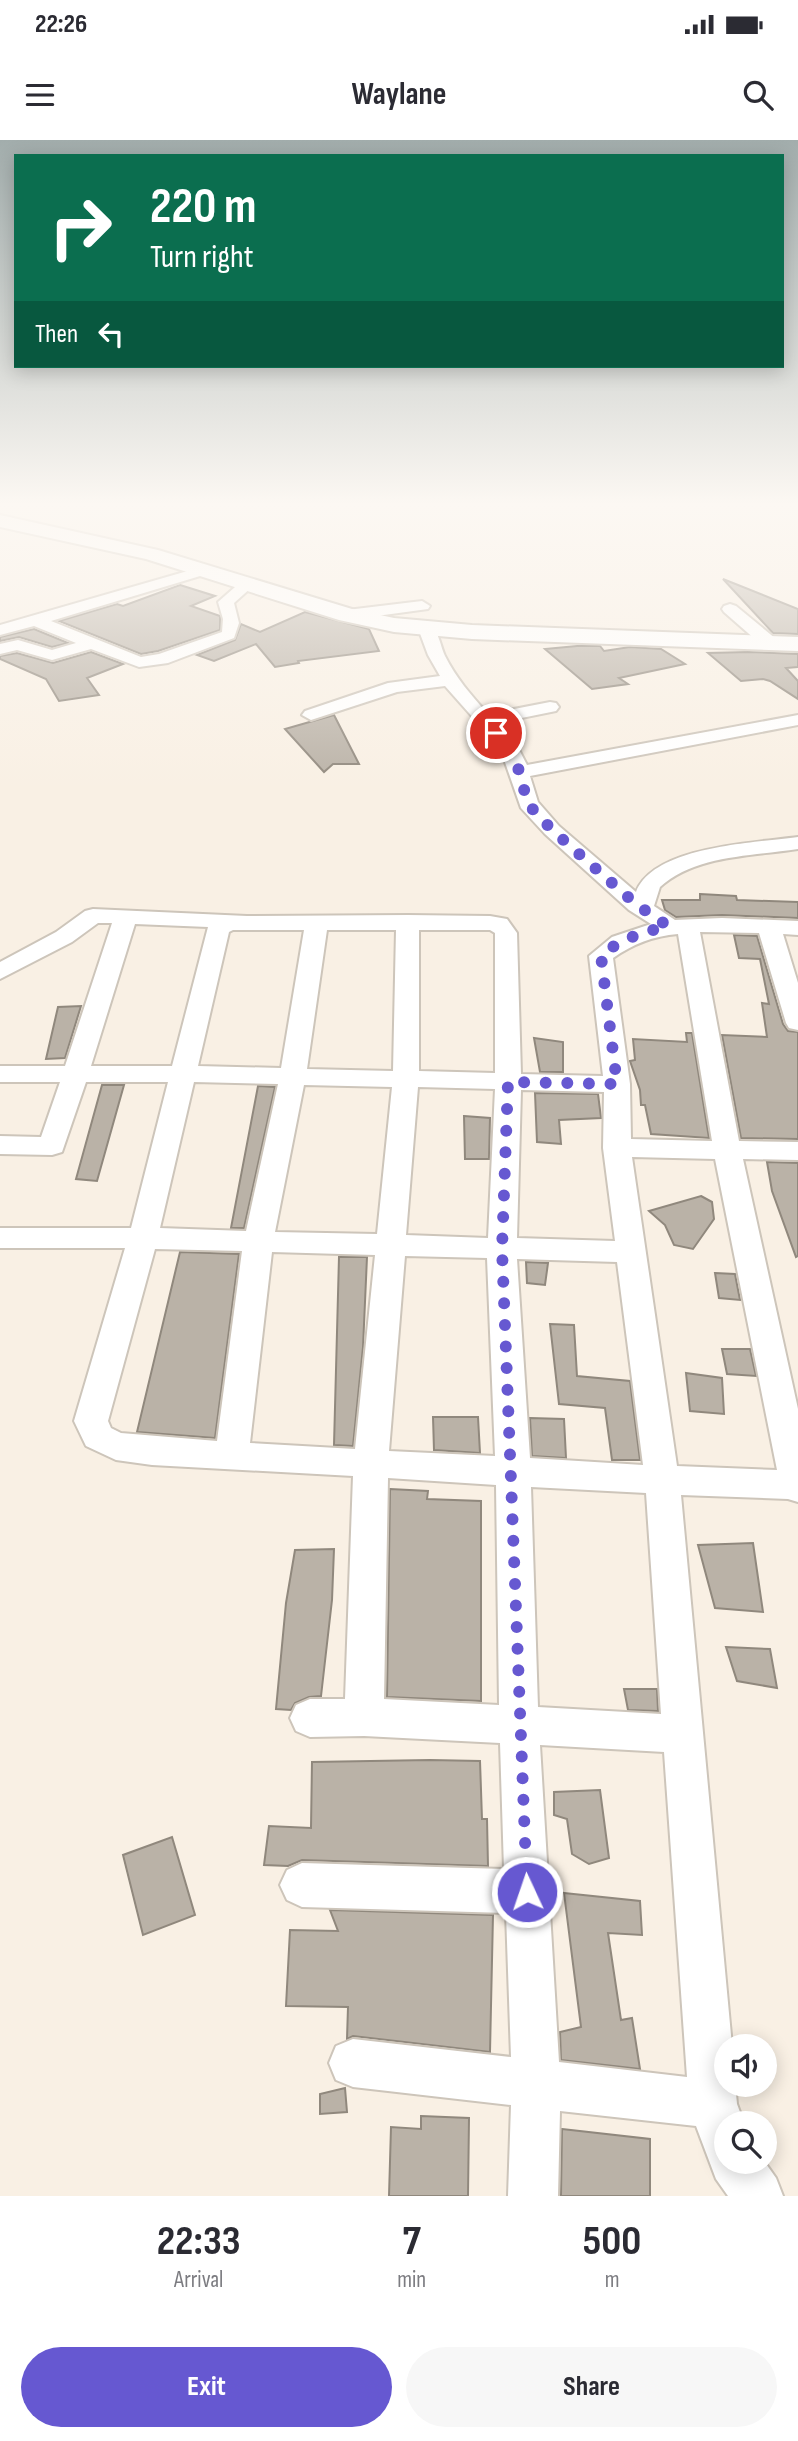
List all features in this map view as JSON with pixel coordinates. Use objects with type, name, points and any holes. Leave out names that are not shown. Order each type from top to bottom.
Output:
[{"type":"main road","points":[[294,598],[346,615],[426,628],[798,645]]},
{"type":"street","points":[[0,630],[112,598]]},
{"type":"street","points":[[36,621],[146,663],[228,635],[232,620],[226,603],[232,598]]},
{"type":"street","points":[[346,615],[422,606]]},
{"type":"street","points":[[730,609],[770,643]]},
{"type":"street","points":[[426,628],[436,655],[455,688],[508,746],[517,764],[528,804],[552,830],[642,909],[678,926]]},
{"type":"street","points":[[5,644],[52,655],[91,644]]},
{"type":"street","points":[[311,715],[394,687],[451,680]]},
{"type":"street","points":[[484,720],[550,706]]},
{"type":"street","points":[[518,773],[798,720]]},
{"type":"street","points":[[642,909],[650,885],[662,872],[680,863],[798,844]]},
{"type":"street","points":[[0,972],[64,937],[93,916],[242,921],[490,923],[499,925],[506,933],[508,1082],[502,1249],[513,1471],[519,1726],[536,2083],[533,2196]]},
{"type":"street","points":[[0,1145],[52,1146],[126,916]]},
{"type":"street","points":[[242,921],[218,929],[143,1238],[92,1421],[98,1437],[116,1446],[152,1451],[798,1486],[728,1149],[678,926]]},
{"type":"street","points":[[232,1455],[258,1243],[293,1077],[317,922]]},
{"type":"street","points":[[364,1717],[371,1462],[406,1079],[408,922]]},
{"type":"street","points":[[719,2111],[662,1480],[617,1148],[617,1084],[601,956],[629,938],[678,926],[798,928]]},
{"type":"street","points":[[769,927],[798,1023]]},
{"type":"street","points":[[0,1074],[75,1072],[617,1084]]},
{"type":"street","points":[[617,1148],[798,1151]]},
{"type":"street","points":[[0,1238],[143,1238],[631,1252]]},
{"type":"street","points":[[310,1718],[364,1717],[683,1734]]},
{"type":"street","points":[[302,1885],[527,1892]]},
{"type":"street","points":[[353,2063],[536,2083],[714,2122]]},
{"type":"street","points":[[743,2174],[758,2196]]},
{"type":"building","points":[[145,598],[210,598],[191,606],[220,616],[220,630],[141,654],[59,621],[117,604],[123,606]]},
{"type":"building","points":[[741,598],[770,598],[798,609],[798,634],[773,633]]},
{"type":"building","points":[[305,612],[369,629],[379,651],[298,661],[299,663],[275,667],[256,644],[214,661],[197,655],[235,640],[241,624],[260,632]]},
{"type":"building","points":[[34,629],[68,643],[52,647],[19,637],[0,641],[0,637]]},
{"type":"building","points":[[600,646],[604,651],[630,647],[661,649],[685,664],[619,678],[628,684],[592,689],[545,649]]},
{"type":"building","points":[[91,652],[123,664],[87,678],[99,695],[59,701],[46,679],[0,659],[0,656],[17,653],[53,663]]},
{"type":"building","points":[[708,653],[798,654],[798,667],[786,668],[798,681],[798,699],[770,681],[741,681]]},
{"type":"building","points":[[334,715],[359,764],[333,764],[324,772],[285,729]]},
{"type":"building","points":[[700,894],[736,896],[737,900],[798,902],[798,918],[722,915],[676,917],[665,910],[662,900],[700,900]]},
{"type":"building","points":[[734,935],[757,936],[783,1024],[788,1031],[798,1032],[798,1139],[741,1138],[722,1035],[767,1037],[762,1003],[769,1004],[760,959],[739,958]]},
{"type":"building","points":[[81,1006],[65,1058],[46,1059],[58,1007]]},
{"type":"building","points":[[686,1033],[692,1033],[709,1138],[651,1134],[645,1105],[641,1105],[640,1090],[630,1061],[635,1060],[633,1039],[687,1042]]},
{"type":"building","points":[[534,1038],[563,1042],[563,1072],[540,1072]]},
{"type":"building","points":[[102,1085],[124,1085],[97,1181],[76,1179]]},
{"type":"building","points":[[258,1086],[275,1087],[244,1228],[231,1228]]},
{"type":"building","points":[[535,1093],[598,1094],[601,1118],[559,1120],[561,1144],[537,1142]]},
{"type":"building","points":[[464,1116],[490,1118],[489,1159],[465,1159]]},
{"type":"building","points":[[767,1162],[798,1163],[796,1257],[772,1191]]},
{"type":"building","points":[[701,1196],[712,1202],[714,1219],[693,1249],[674,1245],[665,1225],[649,1211]]},
{"type":"building","points":[[180,1252],[239,1254],[215,1438],[137,1432]]},
{"type":"building","points":[[339,1257],[367,1257],[363,1347],[353,1446],[334,1445]]},
{"type":"building","points":[[526,1262],[548,1263],[545,1285],[527,1283]]},
{"type":"building","points":[[715,1273],[735,1274],[740,1300],[719,1298]]},
{"type":"building","points":[[550,1324],[574,1325],[577,1376],[630,1381],[640,1460],[612,1460],[605,1408],[559,1404]]},
{"type":"building","points":[[722,1349],[750,1349],[756,1376],[727,1374]]},
{"type":"building","points":[[686,1373],[722,1378],[724,1414],[690,1411]]},
{"type":"building","points":[[433,1417],[478,1417],[480,1453],[434,1450]]},
{"type":"building","points":[[530,1418],[564,1419],[566,1458],[532,1456]]},
{"type":"building","points":[[390,1489],[428,1491],[427,1499],[481,1501],[481,1701],[387,1697]]},
{"type":"building","points":[[753,1543],[763,1612],[715,1608],[698,1545]]},
{"type":"building","points":[[334,1549],[332,1600],[321,1696],[309,1697],[295,1703],[291,1710],[276,1709],[286,1603],[295,1550]]},
{"type":"building","points":[[726,1647],[770,1649],[777,1688],[737,1681]]},
{"type":"building","points":[[624,1689],[657,1689],[658,1711],[628,1710]]},
{"type":"building","points":[[480,1761],[482,1819],[487,1819],[488,1866],[302,1860],[288,1866],[264,1865],[269,1826],[311,1828],[312,1762]]},
{"type":"building","points":[[600,1790],[609,1858],[589,1864],[572,1854],[567,1819],[554,1815],[554,1792]]},
{"type":"building","points":[[172,1837],[195,1915],[143,1935],[123,1855]]},
{"type":"building","points":[[564,1893],[640,1901],[642,1935],[608,1933],[621,2020],[632,2018],[640,2069],[561,2060],[560,2032],[581,2027]]},
{"type":"building","points":[[330,1910],[493,1915],[490,2052],[353,2036],[347,2039],[348,2007],[286,2006],[290,1930],[338,1931]]},
{"type":"building","points":[[345,2088],[347,2112],[320,2114],[320,2094]]},
{"type":"building","points":[[421,2116],[469,2118],[468,2196],[389,2196],[391,2127],[421,2129]]},
{"type":"building","points":[[562,2129],[650,2139],[650,2196],[561,2196]]},
{"type":"route","points":[[496,733],[508,746],[517,764],[528,804],[552,830],[637,905],[668,926],[629,938],[601,956],[617,1084],[508,1082],[502,1249],[513,1471],[519,1726],[527,1892]]}]
